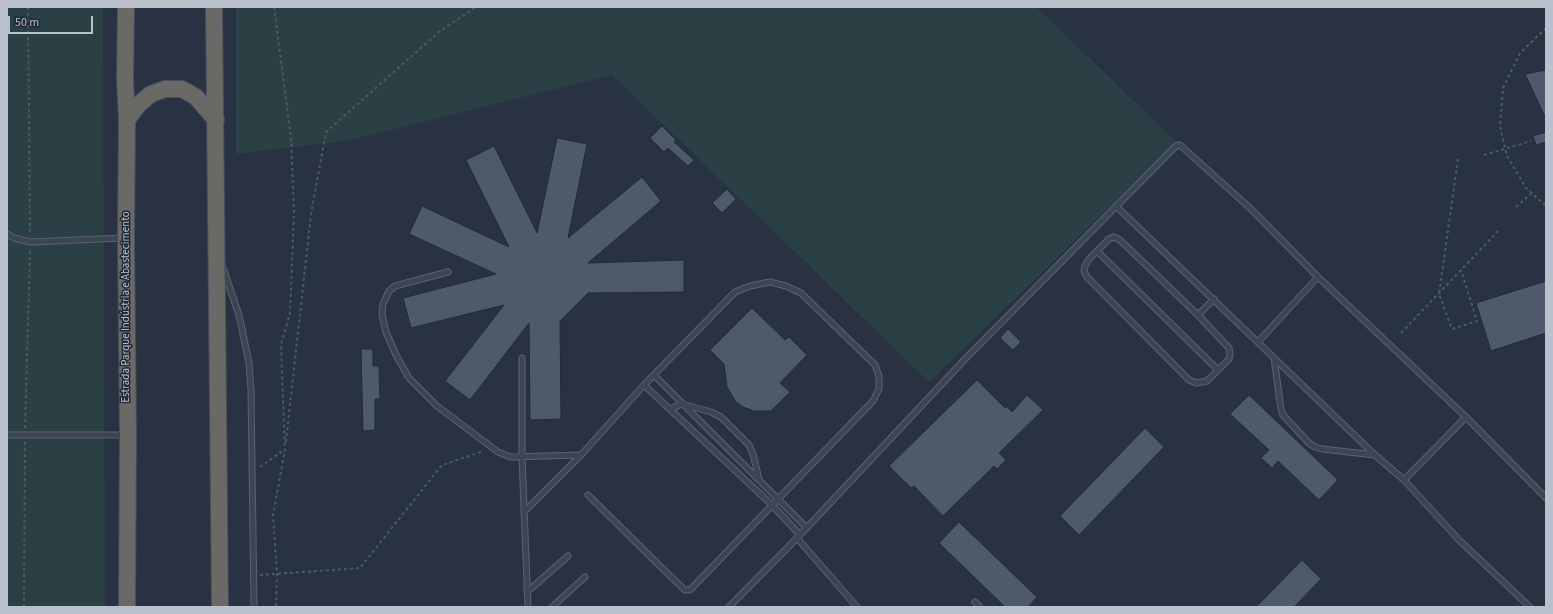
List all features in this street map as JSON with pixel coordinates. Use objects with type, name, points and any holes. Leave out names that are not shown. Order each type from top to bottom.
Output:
[{"type":"highway","points":[[119,7],[125,80]]},
{"type":"highway","name":"Estrada Parque Indústria e Abastecimento","points":[[126,7],[125,80],[127,120],[126,238],[128,434],[127,607]]},
{"type":"highway","points":[[214,7],[220,607]]},
{"type":"highway","points":[[127,120],[139,104],[151,94],[166,89],[182,90],[196,97],[216,120]]},
{"type":"lane","points":[[729,607],[799,537],[967,357],[1176,146],[1181,145],[1251,209],[1318,277],[1466,417],[1546,498]]},
{"type":"lane","points":[[1116,206],[1375,455],[1404,480],[1459,540],[1530,607]]},
{"type":"lane","points":[[7,234],[14,238],[30,242],[126,238]]},
{"type":"lane","points":[[1114,237],[1120,240],[1198,315],[1228,348],[1230,354],[1229,359],[1207,381],[1202,383],[1196,383],[1189,380],[1087,278],[1084,271],[1085,266],[1089,259],[1097,251],[1114,237]]},
{"type":"lane","points":[[216,249],[239,315],[249,363],[251,390],[254,607]]},
{"type":"lane","points":[[1097,251],[1218,370]]},
{"type":"lane","points":[[448,272],[395,286],[389,291],[383,304],[383,321],[396,355],[409,378],[437,406],[498,452],[510,457],[581,455]]},
{"type":"lane","points":[[1258,342],[1318,277]]},
{"type":"lane","points":[[524,512],[581,455],[644,385],[735,292],[750,286],[770,282],[786,286],[801,293],[875,365],[879,376],[879,389],[873,401],[693,588],[685,590],[588,495]]},
{"type":"lane","points":[[1198,315],[1214,299]]},
{"type":"lane","points":[[522,358],[522,457],[528,607]]},
{"type":"lane","points":[[1274,358],[1280,409],[1283,415],[1309,443],[1322,449],[1375,455]]},
{"type":"lane","points":[[654,375],[807,528]]},
{"type":"lane","points":[[644,385],[710,449],[772,505],[857,607]]},
{"type":"lane","points":[[670,409],[682,404],[711,412],[721,417],[749,445],[753,454],[759,480]]},
{"type":"lane","points":[[1404,480],[1466,417]]},
{"type":"lane","points":[[7,434],[128,434]]},
{"type":"lane","points":[[527,592],[568,556]]},
{"type":"lane","points":[[552,607],[585,577]]},
{"type":"lane","points":[[975,602],[980,607]]},
{"type":"path","points":[[24,607],[25,434],[30,242],[28,7]]},
{"type":"path","points":[[274,7],[291,138],[294,212],[290,313],[281,345],[285,450]]},
{"type":"path","points":[[276,607],[277,574],[273,515],[285,450],[311,214],[326,132],[440,31],[476,7]]},
{"type":"path","points":[[1546,28],[1520,53],[1503,88],[1500,126],[1507,156],[1526,188],[1546,206]]},
{"type":"path","points":[[1484,155],[1531,140]]},
{"type":"path","points":[[1458,159],[1439,294],[1452,329],[1477,321],[1461,270]]},
{"type":"path","points":[[1516,207],[1532,193]]},
{"type":"path","points":[[1401,333],[1500,229]]},
{"type":"path","points":[[253,575],[360,568],[442,465],[493,448]]},
{"type":"path","points":[[252,472],[285,450]]},
{"type":"green space","points":[[7,7],[103,7],[105,607],[7,607]]},
{"type":"green space","points":[[236,7],[1036,7],[1177,142],[929,382],[612,75],[346,141],[236,154]]},
{"type":"building","points":[[1546,70],[1546,119],[1525,74]]},
{"type":"building","points":[[662,126],[676,140],[674,142],[694,160],[688,166],[668,148],[664,152],[650,138]]},
{"type":"building","points":[[1546,132],[1546,142],[1536,145],[1533,136]]},
{"type":"building","points":[[557,138],[587,144],[568,238],[642,177],[661,201],[588,263],[684,260],[684,292],[588,293],[560,321],[561,419],[530,420],[529,323],[470,400],[445,381],[504,305],[411,328],[403,298],[496,274],[409,234],[422,206],[509,247],[466,160],[494,146],[537,233]]},
{"type":"building","points":[[727,189],[736,199],[722,213],[712,203]]},
{"type":"building","points":[[1546,281],[1546,333],[1491,351],[1476,303]]},
{"type":"building","points":[[752,308],[785,340],[789,337],[807,355],[780,383],[790,392],[771,411],[754,411],[743,407],[736,402],[727,387],[724,364],[710,350]]},
{"type":"building","points":[[1008,329],[1021,342],[1013,350],[1000,338]]},
{"type":"building","points":[[361,349],[373,349],[373,366],[379,366],[380,399],[375,399],[375,430],[363,431]]},
{"type":"building","points":[[977,380],[1005,408],[1006,406],[1012,412],[1027,395],[1043,410],[999,453],[1006,460],[997,469],[994,466],[943,516],[914,486],[911,488],[889,466]]},
{"type":"building","points":[[1249,395],[1338,480],[1319,500],[1278,461],[1272,468],[1261,458],[1269,450],[1230,414]]},
{"type":"building","points":[[1145,428],[1164,447],[1079,535],[1060,516]]},
{"type":"building","points":[[959,522],[1037,597],[1028,607],[1005,607],[939,543]]},
{"type":"building","points":[[1302,560],[1321,579],[1294,607],[1256,607]]}]
